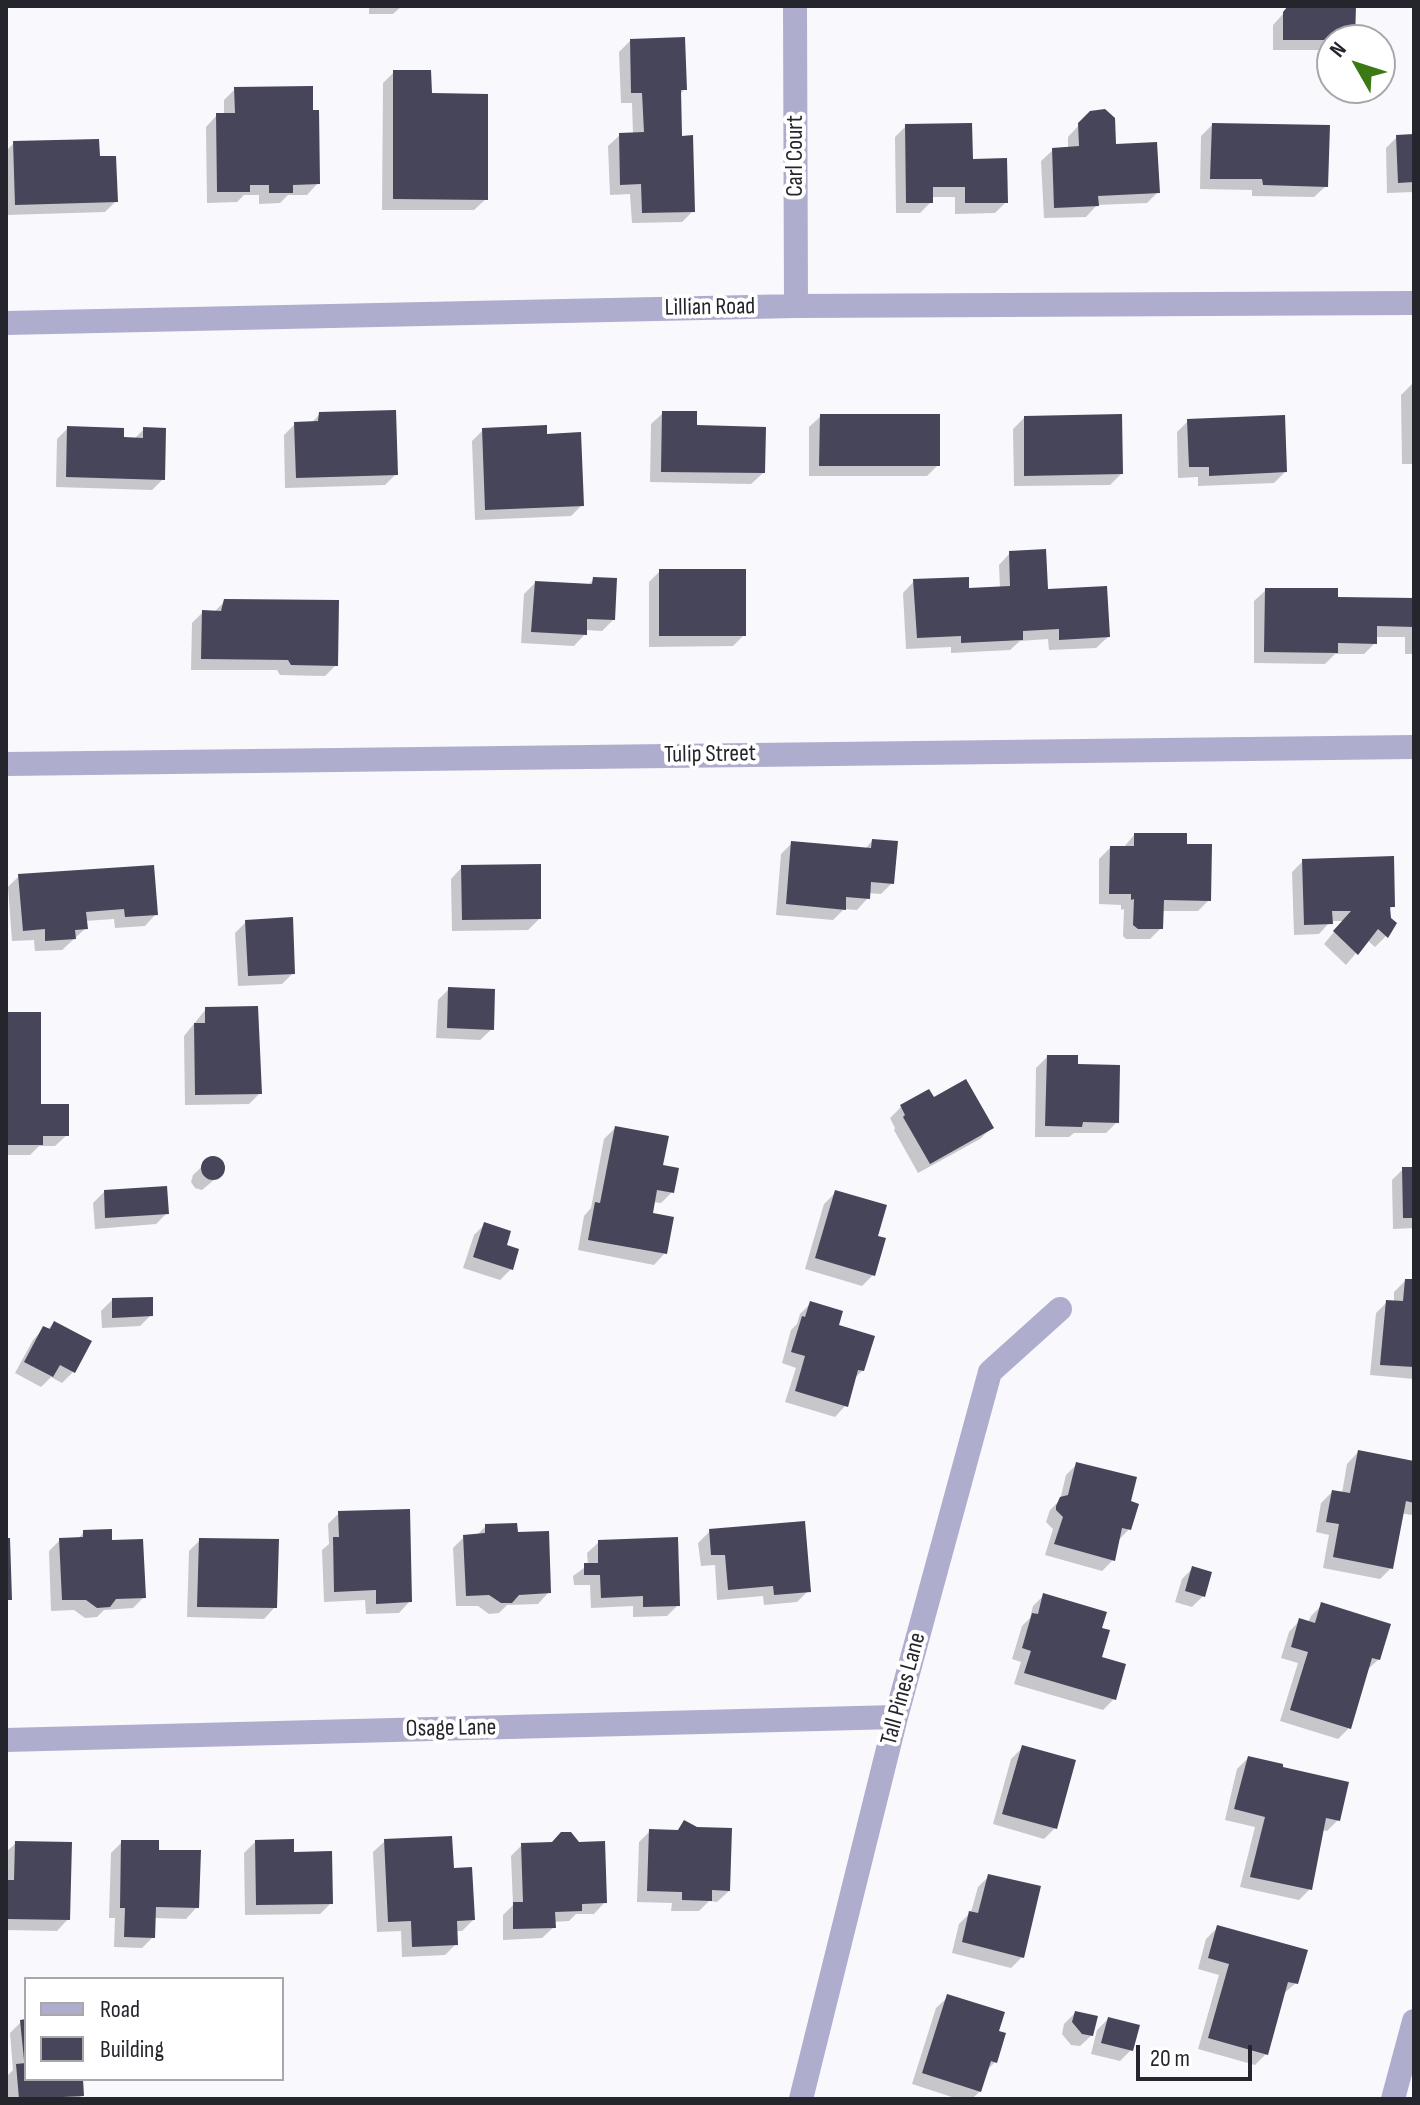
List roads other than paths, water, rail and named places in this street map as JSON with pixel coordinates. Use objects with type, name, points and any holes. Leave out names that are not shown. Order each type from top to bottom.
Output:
[{"type":"street","name":"Carl Court","points":[[795,6],[796,306]]},
{"type":"street","name":"Lillian Road","points":[[6,323],[796,306],[1414,303]]},
{"type":"street","name":"Tulip Street","points":[[6,764],[1414,747]]},
{"type":"street","name":"Tall Pines Lane","points":[[801,2099],[896,1717],[990,1372],[1060,1309]]},
{"type":"street","name":"Osage Lane","points":[[6,1740],[896,1717]]},
{"type":"street","points":[[1393,2099],[1414,2021]]}]
